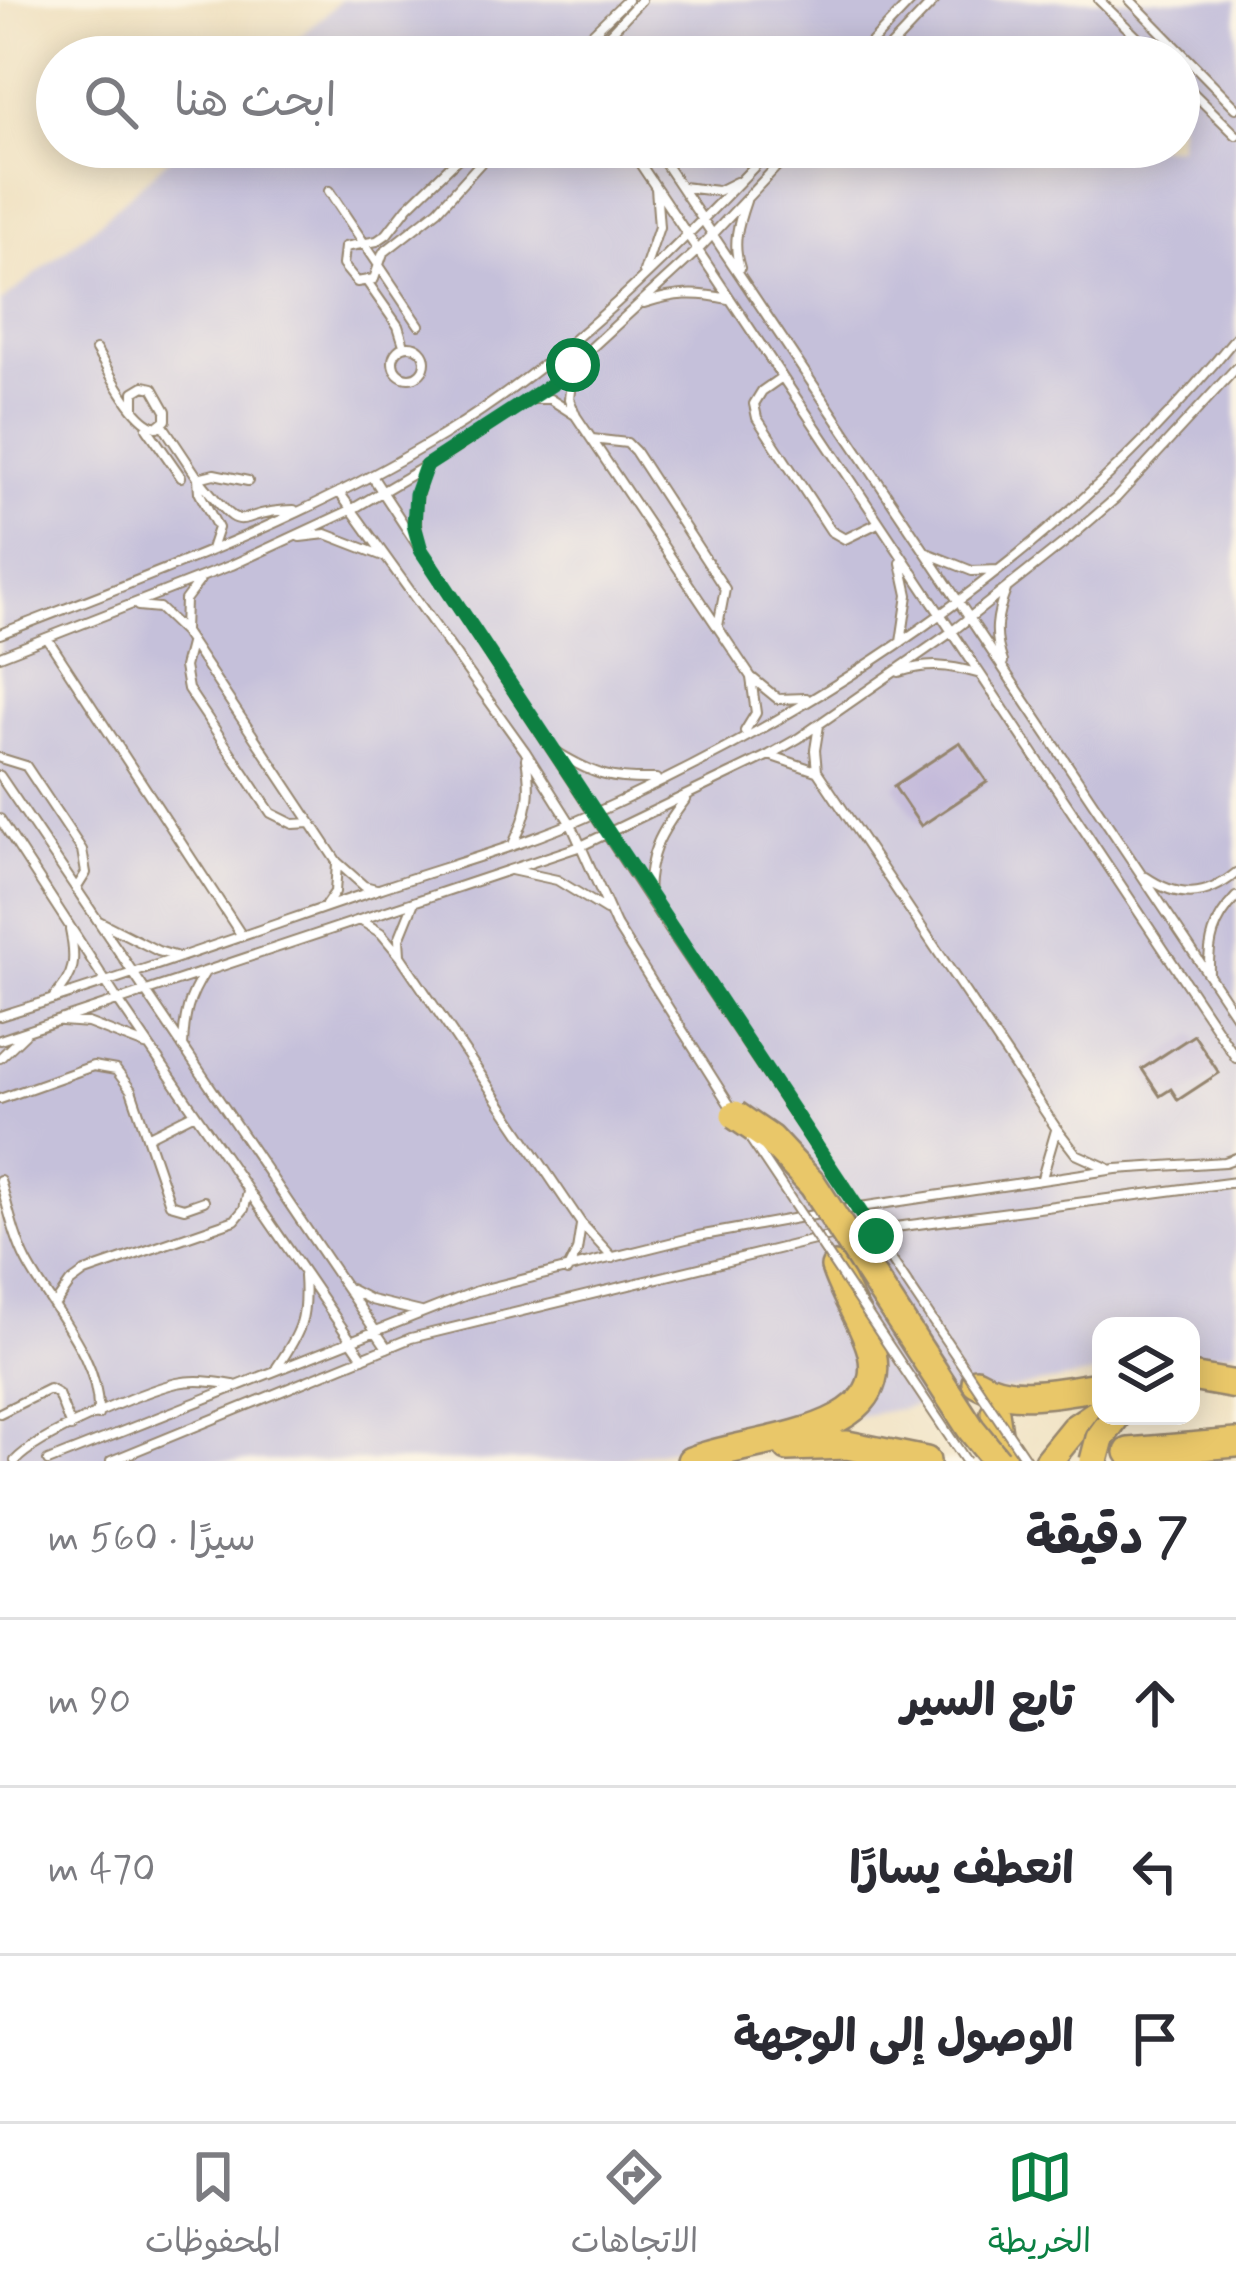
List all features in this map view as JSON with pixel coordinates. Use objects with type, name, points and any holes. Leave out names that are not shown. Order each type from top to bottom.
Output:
[{"type":"highway","points":[[735,1115],[770,1139],[812,1185],[960,1411],[999,1461]]},
{"type":"highway","points":[[691,1461],[836,1422],[864,1399],[873,1377],[872,1353],[835,1267]]},
{"type":"highway","points":[[1200,1379],[1236,1385]]},
{"type":"highway","points":[[976,1382],[1006,1395],[1092,1387]]},
{"type":"highway","points":[[1200,1387],[1236,1385]]},
{"type":"highway","points":[[995,1412],[999,1461]]},
{"type":"highway","points":[[1048,1461],[1074,1429],[1092,1417]]},
{"type":"highway","points":[[1094,1461],[1109,1425]]},
{"type":"highway","points":[[1129,1452],[1236,1443]]},
{"type":"highway","points":[[712,1461],[800,1445],[847,1445],[926,1461]]},
{"type":"lane","points":[[590,36],[627,0]]},
{"type":"lane","points":[[608,36],[640,0]]},
{"type":"lane","points":[[878,36],[912,0]]},
{"type":"lane","points":[[900,36],[934,0]]},
{"type":"lane","points":[[1099,0],[1136,36]]},
{"type":"lane","points":[[1130,0],[1165,36]]},
{"type":"lane","points":[[616,36],[619,26]]},
{"type":"lane","points":[[1200,71],[1236,108]]},
{"type":"lane","points":[[1200,100],[1236,135]]},
{"type":"lane","points":[[404,345],[395,355],[397,372],[421,376],[425,364],[417,351],[404,345],[398,326],[368,283],[357,282],[349,274],[342,255],[345,247],[377,241],[387,234],[447,168]]},
{"type":"lane","points":[[368,283],[392,244],[478,168]]},
{"type":"lane","points":[[643,168],[1236,1058]]},
{"type":"lane","points":[[669,168],[1236,1016]]},
{"type":"lane","points":[[0,634],[208,554],[339,493],[446,434],[542,366],[689,235],[753,168]]},
{"type":"lane","points":[[0,656],[292,538],[352,510],[426,466],[573,365],[698,250],[775,168]]},
{"type":"lane","points":[[681,186],[718,191],[743,179]]},
{"type":"lane","points":[[641,278],[659,227],[656,186]]},
{"type":"lane","points":[[329,191],[419,325]]},
{"type":"lane","points":[[744,281],[735,254],[746,199]]},
{"type":"lane","points":[[637,306],[674,293],[731,300]]},
{"type":"lane","points":[[0,1016],[571,824],[739,739],[959,603],[1102,482],[1236,337]]},
{"type":"lane","points":[[96,350],[181,477]]},
{"type":"lane","points":[[573,365],[569,399],[576,416],[751,677],[778,699],[810,698]]},
{"type":"lane","points":[[0,1040],[581,845],[769,754],[950,633],[1116,498],[1236,368]]},
{"type":"lane","points":[[782,377],[762,391],[754,404],[757,418],[819,513],[831,531],[845,539],[878,524]]},
{"type":"lane","points":[[134,408],[134,392],[144,386],[153,388],[166,411],[163,424],[231,519],[241,522],[281,510],[302,510]]},
{"type":"lane","points":[[524,402],[550,399],[576,416]]},
{"type":"lane","points":[[143,422],[149,427],[163,424]]},
{"type":"lane","points":[[591,439],[627,443],[634,451],[724,589],[718,627]]},
{"type":"lane","points":[[421,550],[414,525],[416,494],[426,466]]},
{"type":"lane","points":[[198,478],[214,474],[248,481]]},
{"type":"lane","points":[[372,476],[1027,1461]]},
{"type":"lane","points":[[198,478],[218,528],[216,544],[208,554]]},
{"type":"lane","points":[[339,493],[525,752],[571,824],[616,925],[735,1115],[966,1461]]},
{"type":"lane","points":[[292,538],[326,534],[385,556]]},
{"type":"lane","points":[[926,553],[972,572],[1000,569]]},
{"type":"lane","points":[[899,555],[908,595],[901,643]]},
{"type":"lane","points":[[184,632],[185,599],[202,577]]},
{"type":"lane","points":[[1007,588],[996,616],[997,644],[1007,675]]},
{"type":"lane","points":[[125,607],[159,608],[184,632],[337,862],[364,886],[378,890]]},
{"type":"lane","points":[[47,638],[242,936]]},
{"type":"lane","points":[[191,643],[184,667],[188,689],[259,796],[279,820],[311,823]]},
{"type":"lane","points":[[892,674],[924,664],[949,665],[977,674]]},
{"type":"lane","points":[[739,739],[756,713],[751,677]]},
{"type":"lane","points":[[820,724],[815,750],[818,772],[1056,1128],[1089,1163],[1116,1168]]},
{"type":"lane","points":[[555,751],[593,774],[618,780],[664,778]]},
{"type":"lane","points":[[514,843],[528,814],[531,786],[525,752]]},
{"type":"lane","points":[[769,754],[818,772]]},
{"type":"lane","points":[[0,758],[26,766],[82,850],[86,873],[76,889]]},
{"type":"lane","points":[[0,776],[387,1348]]},
{"type":"lane","points":[[648,897],[649,864],[662,830],[687,797]]},
{"type":"lane","points":[[0,818],[117,999],[363,1358]]},
{"type":"lane","points":[[324,908],[334,892],[337,862]]},
{"type":"lane","points":[[509,869],[557,880],[609,912]]},
{"type":"lane","points":[[1143,876],[1183,895],[1207,892],[1236,873]]},
{"type":"lane","points":[[1210,976],[1208,946],[1215,924],[1236,897]]},
{"type":"lane","points":[[400,957],[399,939],[415,901]]},
{"type":"lane","points":[[358,919],[381,933],[400,957],[581,1223],[613,1258]]},
{"type":"lane","points":[[98,921],[180,957]]},
{"type":"lane","points":[[51,1000],[68,982],[76,959],[68,922]]},
{"type":"lane","points":[[183,1049],[190,995],[207,969]]},
{"type":"lane","points":[[55,1021],[88,1023],[150,1046]]},
{"type":"lane","points":[[0,1058],[28,1030]]},
{"type":"lane","points":[[0,1099],[104,1065],[124,1078],[170,1204],[184,1208],[204,1201]]},
{"type":"lane","points":[[147,1137],[195,1112]]},
{"type":"lane","points":[[1042,1179],[1056,1128]]},
{"type":"lane","points":[[48,1461],[477,1291],[698,1236],[1116,1168],[1225,1162],[1236,1157]]},
{"type":"lane","points":[[0,1180],[29,1265],[56,1303],[96,1388],[98,1415]]},
{"type":"lane","points":[[111,1461],[411,1338],[828,1236],[1236,1182]]},
{"type":"lane","points":[[56,1303],[85,1272],[235,1220],[249,1191]]},
{"type":"lane","points":[[566,1270],[577,1251],[581,1223]]},
{"type":"lane","points":[[276,1368],[307,1313],[304,1274]]},
{"type":"lane","points":[[347,1287],[371,1300],[422,1312]]},
{"type":"lane","points":[[15,1461],[36,1444],[175,1383],[199,1380],[235,1385]]},
{"type":"lane","points":[[0,1413],[49,1390],[58,1394],[71,1427]]},
{"type":"shaded area","points":[[341,0],[1236,0],[1236,1350],[1200,1356],[1200,1317],[1092,1317],[1092,1375],[607,1461],[0,1461],[0,303],[159,168],[1200,168],[1200,36],[302,36]]},
{"type":"building","points":[[960,742],[987,782],[921,826],[894,786]]},
{"type":"building","points":[[1194,1035],[1219,1073],[1178,1100],[1171,1089],[1160,1096],[1142,1069]]},
{"type":"route","points":[[573,365],[554,383],[426,466],[416,494],[414,525],[421,550],[876,1236]]}]
